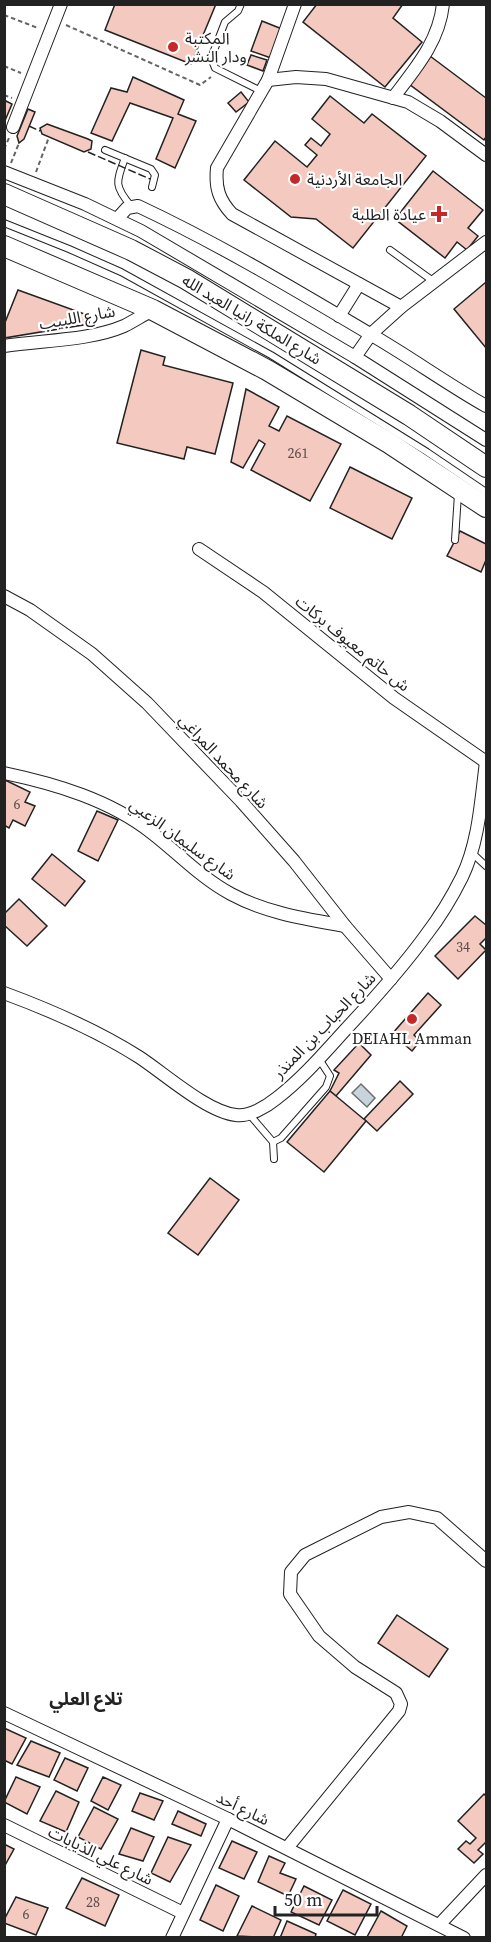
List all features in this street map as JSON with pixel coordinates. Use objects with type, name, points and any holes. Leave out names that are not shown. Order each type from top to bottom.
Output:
[{"type":"main road","name":"شارع الملكة رانيا العبد الله","points":[[4,194],[131,250],[186,279],[409,415],[486,467]]},
{"type":"main road","points":[[4,246],[153,309],[267,370],[389,443],[486,507]]},
{"type":"street","points":[[13,127],[61,4]]},
{"type":"street","points":[[295,4],[268,80],[217,168],[218,194],[223,205],[232,214],[400,307]]},
{"type":"street","points":[[393,98],[431,44],[443,4]]},
{"type":"street","points":[[268,80],[303,77],[326,79],[408,102],[422,109],[486,155]]},
{"type":"street","points":[[6,173],[118,218],[355,357],[486,440]]},
{"type":"street","points":[[118,218],[131,206],[147,210],[237,256],[371,334],[486,406]]},
{"type":"street","points":[[355,357],[371,334],[400,307],[486,242]]},
{"type":"street","points":[[339,316],[359,284]]},
{"type":"street","name":"شارع اللبيب","points":[[4,346],[91,335],[124,326],[153,309]]},
{"type":"street","name":"ش حاتم معيوف بركات","points":[[199,549],[263,592],[394,698],[486,762]]},
{"type":"street","name":"شارع محمد المراغي","points":[[4,596],[30,610],[84,647],[147,703],[241,801],[294,861],[391,980]]},
{"type":"street","name":"شارع الحباب بن المنذر","points":[[249,1113],[276,1099],[319,1058],[391,980],[427,934],[451,898],[472,853],[486,762]]},
{"type":"street","name":"شارع سليمان الزعبي","points":[[4,773],[64,788],[115,810],[151,832],[198,871],[230,894],[241,899],[270,910],[345,926]]},
{"type":"street","points":[[4,993],[92,1031],[129,1052],[206,1104],[239,1116],[249,1113]]},
{"type":"street","points":[[287,1848],[399,1711],[401,1704],[396,1693],[355,1667],[319,1636],[290,1594],[291,1572],[304,1555],[381,1517],[409,1512],[437,1518],[486,1561]]},
{"type":"street","name":"شارع أحد","points":[[4,1713],[228,1819],[464,1938]]},
{"type":"street","points":[[174,1937],[183,1913],[228,1819]]},
{"type":"street","name":"شارع علي الذيابات","points":[[4,1825],[183,1913]]},
{"type":"street","points":[[439,1925],[486,1875]]},
{"type":"lane","points":[[241,4],[238,11],[225,22],[211,58],[215,68],[261,92]]},
{"type":"lane","points":[[105,150],[153,170],[155,175],[152,187]]},
{"type":"lane","points":[[125,158],[117,186],[131,206]]},
{"type":"lane","points":[[4,223],[120,272],[271,355],[383,424],[486,492]]},
{"type":"lane","points":[[390,250],[434,282]]},
{"type":"lane","points":[[455,540],[459,488]]},
{"type":"lane","points":[[472,853],[486,866]]},
{"type":"lane","points":[[273,1142],[281,1138],[326,1087],[330,1076],[319,1058]]},
{"type":"lane","points":[[249,1113],[273,1142],[274,1159]]},
{"type":"path","points":[[4,15],[53,26],[200,85],[221,71]]},
{"type":"path","points":[[4,66],[33,77]]},
{"type":"path","points":[[32,183],[49,137]]},
{"type":"path","points":[[6,173],[18,143]]},
{"type":"shaded area","points":[[361,1084],[375,1098],[367,1107],[352,1093]]},
{"type":"building","name":"المكتبة ودار النشر","points":[[115,4],[216,4],[191,64],[105,30]]},
{"type":"building","points":[[317,4],[403,4],[393,18],[422,42],[385,87],[303,22]]},
{"type":"building","points":[[262,21],[282,29],[271,58],[251,51]]},
{"type":"building","points":[[251,55],[267,60],[263,71],[247,65]]},
{"type":"building","points":[[430,56],[486,98],[486,137],[484,140],[409,84]]},
{"type":"building","points":[[133,77],[184,100],[178,114],[196,121],[175,168],[156,159],[173,118],[130,103],[112,141],[91,133],[111,88],[127,92]]},
{"type":"building","points":[[241,92],[249,102],[236,112],[228,103]]},
{"type":"building","points":[[330,96],[364,123],[372,114],[426,156],[353,248],[316,219],[291,217],[244,180],[275,141],[307,167],[317,155],[305,145],[311,138],[321,146],[330,134],[312,119]]},
{"type":"building","points":[[6,101],[12,104],[4,123],[4,105]]},
{"type":"building","points":[[28,109],[35,112],[24,139],[19,143],[17,136]]},
{"type":"building","points":[[47,124],[92,141],[91,149],[84,152],[42,134],[40,128]]},
{"type":"building","name":"عيادة الطلبة","points":[[433,171],[483,210],[468,228],[478,236],[467,250],[457,242],[445,258],[395,219]]},
{"type":"building","points":[[486,282],[486,348],[454,309]]},
{"type":"building","points":[[18,290],[90,316],[89,324],[4,338],[4,325]]},
{"type":"building","points":[[141,350],[165,357],[163,365],[233,383],[215,454],[187,447],[184,459],[117,443]]},
{"type":"building","points":[[246,389],[279,407],[269,426],[279,431],[287,416],[341,444],[310,501],[251,470],[265,444],[259,440],[243,468],[231,462]]},
{"type":"building","points":[[350,467],[412,498],[392,539],[330,508]]},
{"type":"building","points":[[460,531],[486,544],[486,560],[481,572],[447,556]]},
{"type":"building","points":[[5,780],[30,792],[25,802],[35,806],[25,826],[13,820],[9,828],[4,825]]},
{"type":"building","points":[[97,811],[118,820],[98,861],[78,851]]},
{"type":"building","points":[[52,854],[85,881],[65,906],[32,879]]},
{"type":"building","points":[[19,899],[47,926],[27,946],[4,925],[4,914]]},
{"type":"building","points":[[475,916],[486,925],[486,938],[480,944],[486,950],[458,979],[435,956]]},
{"type":"building","points":[[428,993],[441,1005],[414,1035],[420,1041],[412,1051],[392,1034]]},
{"type":"building","points":[[359,1043],[371,1055],[336,1096],[330,1091],[339,1073],[334,1070]]},
{"type":"building","points":[[400,1081],[413,1094],[377,1131],[364,1119]]},
{"type":"building","points":[[330,1091],[366,1121],[324,1172],[287,1142]]},
{"type":"building","points":[[210,1178],[239,1200],[198,1255],[168,1233]]},
{"type":"building","points":[[397,1615],[448,1649],[429,1677],[378,1643]]},
{"type":"building","points":[[4,1728],[26,1738],[12,1764],[4,1760]]},
{"type":"building","points":[[31,1741],[60,1753],[49,1777],[17,1765]]},
{"type":"building","points":[[65,1758],[88,1768],[77,1791],[54,1780]]},
{"type":"building","points":[[16,1777],[40,1787],[27,1814],[4,1802]]},
{"type":"building","points":[[103,1777],[121,1785],[108,1810],[91,1801]]},
{"type":"building","points":[[56,1791],[79,1802],[66,1832],[40,1821]]},
{"type":"building","points":[[140,1793],[163,1801],[154,1820],[132,1811]]},
{"type":"building","points":[[484,1794],[486,1796],[486,1842],[478,1850],[483,1854],[474,1863],[458,1849],[466,1841],[470,1844],[476,1838],[458,1821]]},
{"type":"building","points":[[94,1807],[118,1819],[101,1849],[78,1837]]},
{"type":"building","points":[[178,1811],[206,1824],[201,1836],[172,1824]]},
{"type":"building","points":[[131,1828],[154,1837],[143,1861],[119,1854]]},
{"type":"building","points":[[168,1837],[191,1845],[170,1882],[151,1873]]},
{"type":"building","points":[[232,1841],[257,1852],[244,1879],[219,1868]]},
{"type":"building","points":[[4,1844],[14,1849],[4,1867]]},
{"type":"building","points":[[269,1856],[285,1863],[280,1873],[296,1879],[288,1896],[258,1882]]},
{"type":"building","points":[[82,1878],[119,1895],[105,1926],[66,1908]]},
{"type":"building","points":[[216,1885],[239,1896],[223,1931],[200,1920]]},
{"type":"building","points":[[304,1886],[332,1900],[319,1925],[291,1912]]},
{"type":"building","points":[[343,1890],[371,1904],[355,1935],[327,1921]]},
{"type":"building","points":[[16,1897],[48,1908],[36,1935],[4,1923]]},
{"type":"building","points":[[252,1906],[281,1920],[273,1938],[237,1936]]},
{"type":"building","points":[[381,1911],[407,1926],[401,1938],[367,1937]]},
{"type":"building","points":[[287,1921],[316,1934],[315,1938],[280,1938]]},
{"type":"fence","points":[[29,126],[40,131]]},
{"type":"fence","points":[[88,152],[150,179]]},
{"type":"place","name":"المكتبة ودار النشر","points":[[173,47]]},
{"type":"place","name":"الجامعة الأردنية","points":[[295,179]]},
{"type":"place","name":"عيادة الطلبة","points":[[439,214]]},
{"type":"place","name":"DEIAHL Amman","points":[[412,1019]]},
{"type":"district","name":"تلاع العلي","points":[[86,1699]]}]
